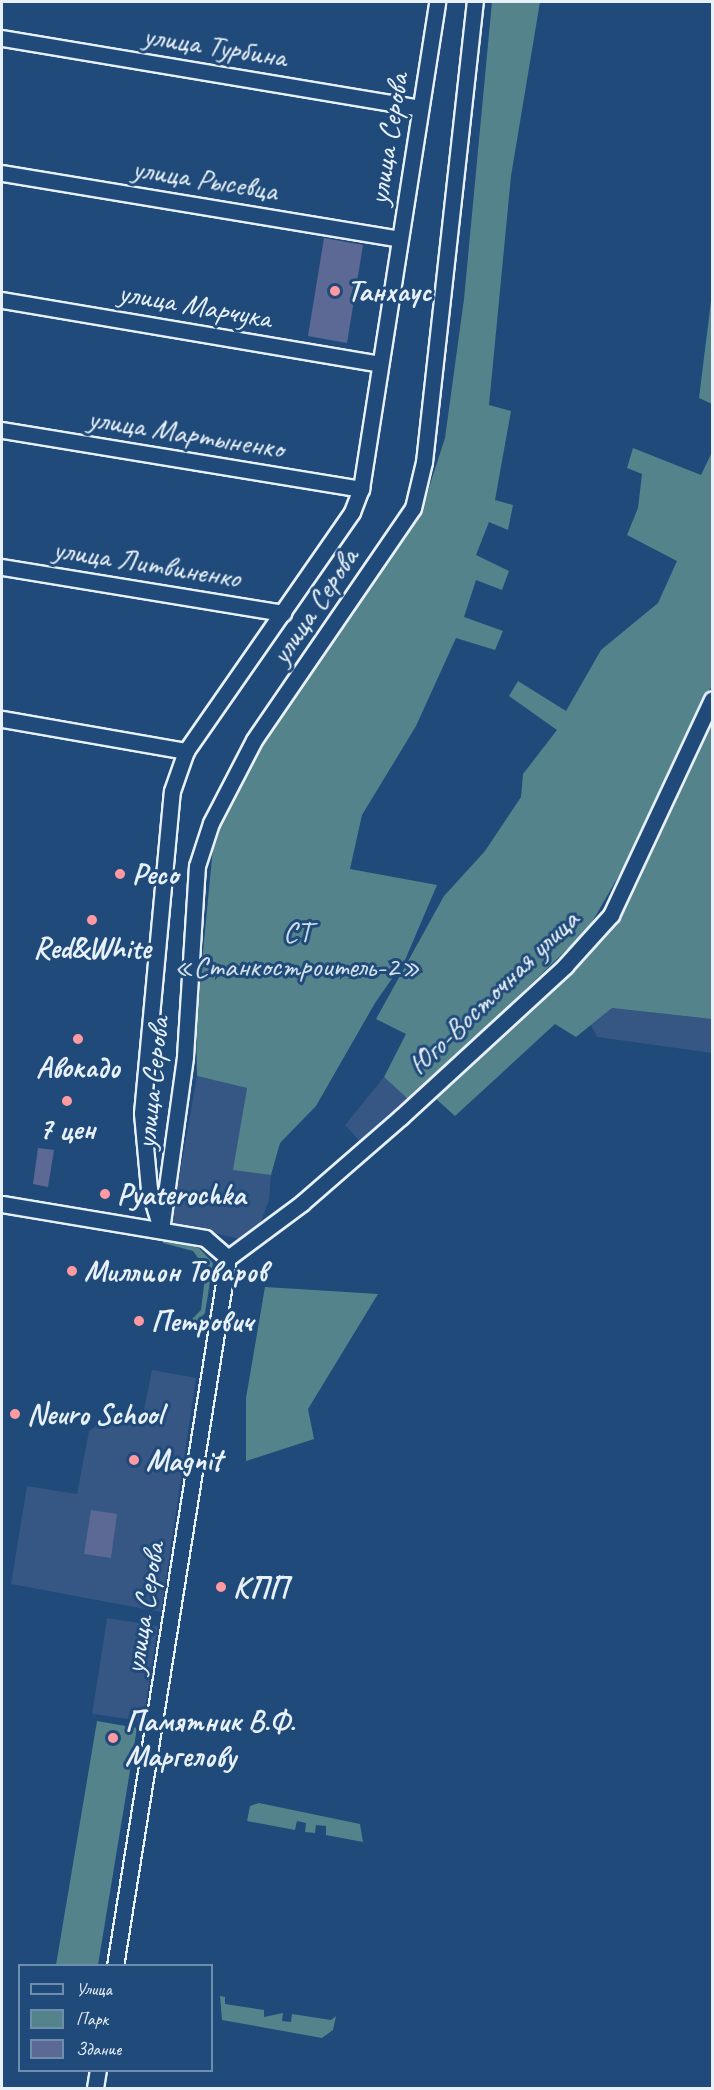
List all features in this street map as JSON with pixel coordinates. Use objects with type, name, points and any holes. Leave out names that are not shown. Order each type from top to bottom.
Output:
[{"type":"street","name":"улица Серова","points":[[162,1230],[149,1189],[142,1113],[172,791],[186,751],[352,512],[361,489],[437,2]]},
{"type":"street","name":"улица Серова","points":[[162,1230],[185,1056],[197,866],[211,823],[254,740],[413,508],[424,462],[475,2]]},
{"type":"street","name":"улица Турбина","points":[[2,38],[420,108]]},
{"type":"street","name":"улица Рысевца","points":[[2,172],[399,238]]},
{"type":"street","name":"улица Марчука","points":[[2,300],[379,364]]},
{"type":"street","name":"улица Мартыненко","points":[[2,430],[361,489]]},
{"type":"street","name":"улица Литвиненко","points":[[2,567],[283,613]]},
{"type":"street","name":"Юго-Восточная улица","points":[[228,1258],[294,1210],[401,1117],[565,966],[611,915],[712,699]]},
{"type":"street","points":[[2,719],[186,751]]},
{"type":"street","points":[[2,1204],[205,1238],[228,1258]]},
{"type":"street","name":"улица Серова","points":[[115,1964],[228,1258]]},
{"type":"street","points":[[95,2088],[98,2072]]},
{"type":"shaded area","points":[[612,1008],[712,1019],[712,1053],[597,1037],[591,1025]]},
{"type":"shaded area","points":[[197,1076],[247,1088],[234,1169],[271,1175],[269,1200],[256,1235],[244,1240],[171,1223]]},
{"type":"shaded area","points":[[384,1077],[410,1101],[363,1145],[345,1125]]},
{"type":"shaded area","points":[[152,1370],[196,1378],[161,1612],[11,1584],[27,1486],[77,1494],[89,1431],[111,1415],[142,1419]]},
{"type":"shaded area","points":[[107,1618],[158,1626],[143,1721],[92,1714]]},
{"type":"green space","name":"СТ «Станкостроитель-2»","points":[[492,2],[540,2],[511,176],[489,405],[511,411],[495,500],[513,505],[508,530],[489,522],[476,555],[509,571],[502,590],[476,580],[464,617],[503,631],[495,650],[456,638],[416,726],[362,815],[350,869],[437,885],[405,960],[375,1003],[316,1106],[280,1143],[271,1175],[233,1170],[247,1088],[197,1076],[196,1025],[214,837],[257,753],[424,503],[445,438],[464,299]]},
{"type":"green space","points":[[712,293],[712,404],[699,398]]},
{"type":"green space","points":[[633,448],[701,475],[712,452],[712,685],[637,844],[588,929],[410,1101],[384,1077],[406,1034],[376,1019],[444,896],[485,851],[521,797],[523,774],[557,730],[509,696],[518,681],[566,711],[601,650],[658,603],[677,561],[627,535],[638,508],[642,474],[627,468]]},
{"type":"green space","points":[[712,713],[712,1019],[612,1008],[576,1037],[555,1024],[455,1116],[435,1098],[591,947]]},
{"type":"green space","points":[[163,1239],[199,1248],[213,1263],[205,1313],[191,1328],[188,1323],[201,1310],[206,1269],[193,1251],[163,1243]]},
{"type":"green space","points":[[265,1287],[378,1294],[308,1409],[314,1439],[246,1461],[246,1398]]},
{"type":"green space","points":[[97,1721],[137,1728],[98,1964],[56,1964]]},
{"type":"green space","points":[[259,1803],[360,1824],[363,1842],[326,1835],[326,1826],[316,1825],[315,1833],[305,1832],[306,1823],[297,1821],[295,1830],[247,1821],[250,1806]]},
{"type":"green space","points":[[220,1996],[225,1997],[225,2004],[264,2010],[264,2017],[283,2013],[282,2021],[291,2022],[292,2014],[331,2020],[336,2016],[333,2030],[322,2038],[222,2020]]},
{"type":"building","name":"Танхаус","points":[[324,238],[363,245],[347,343],[308,336]]},
{"type":"building","points":[[38,1148],[54,1150],[48,1187],[33,1184]]},
{"type":"building","points":[[91,1510],[117,1514],[111,1558],[84,1554]]},
{"type":"place","name":"Танхаус","points":[[335,291]]},
{"type":"place","name":"Ресо","points":[[120,874]]},
{"type":"place","name":"Red&White","points":[[92,920]]},
{"type":"place","name":"Авокадо","points":[[78,1039]]},
{"type":"place","name":"7 цен","points":[[67,1101]]},
{"type":"place","name":"Pyaterochka","points":[[105,1194]]},
{"type":"place","name":"Миллион Товаров","points":[[72,1271]]},
{"type":"place","name":"Петрович","points":[[139,1321]]},
{"type":"place","name":"Neuro School","points":[[15,1414]]},
{"type":"place","name":"Magnit","points":[[134,1460]]},
{"type":"place","name":"КПП","points":[[221,1587]]},
{"type":"place","name":"Памятник В.Ф. Маргелову","points":[[113,1738]]}]
